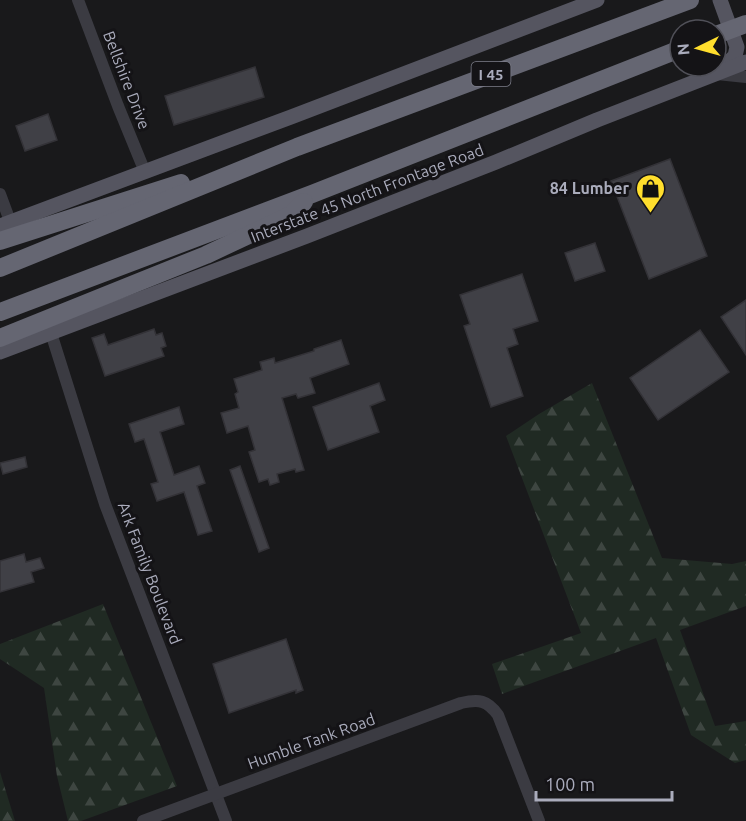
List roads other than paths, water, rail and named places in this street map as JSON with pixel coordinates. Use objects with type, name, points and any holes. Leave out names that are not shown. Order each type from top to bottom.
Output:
[{"type":"highway","name":"I 45","points":[[0,268],[47,251],[297,147],[687,1]]},
{"type":"highway","points":[[728,31],[746,24]]},
{"type":"highway","points":[[0,312],[312,194],[668,54]]},
{"type":"highway","points":[[0,241],[297,147]]},
{"type":"highway","points":[[0,338],[206,255],[291,215],[312,194]]},
{"type":"main road","points":[[5,224],[597,0]]},
{"type":"main road","points":[[720,0],[727,18]]},
{"type":"main road","points":[[728,22],[737,46],[735,56],[728,63]]},
{"type":"main road","name":"Interstate 45 North Frontage Road","points":[[728,69],[746,62]]},
{"type":"main road","name":"Interstate 45 North Frontage Road","points":[[0,352],[496,162],[706,78]]},
{"type":"street","name":"Bellshire Drive","points":[[78,0],[146,172]]},
{"type":"street","points":[[728,75],[746,77]]},
{"type":"street","points":[[0,194],[5,224]]},
{"type":"street","name":"Ark Family Boulevard","points":[[51,333],[105,504],[226,821]]},
{"type":"street","name":"Humble Tank Road","points":[[143,821],[461,703],[482,700],[490,705],[502,724],[539,821]]},
{"type":"place","name":"84 Lumber","points":[[650,214]]}]
